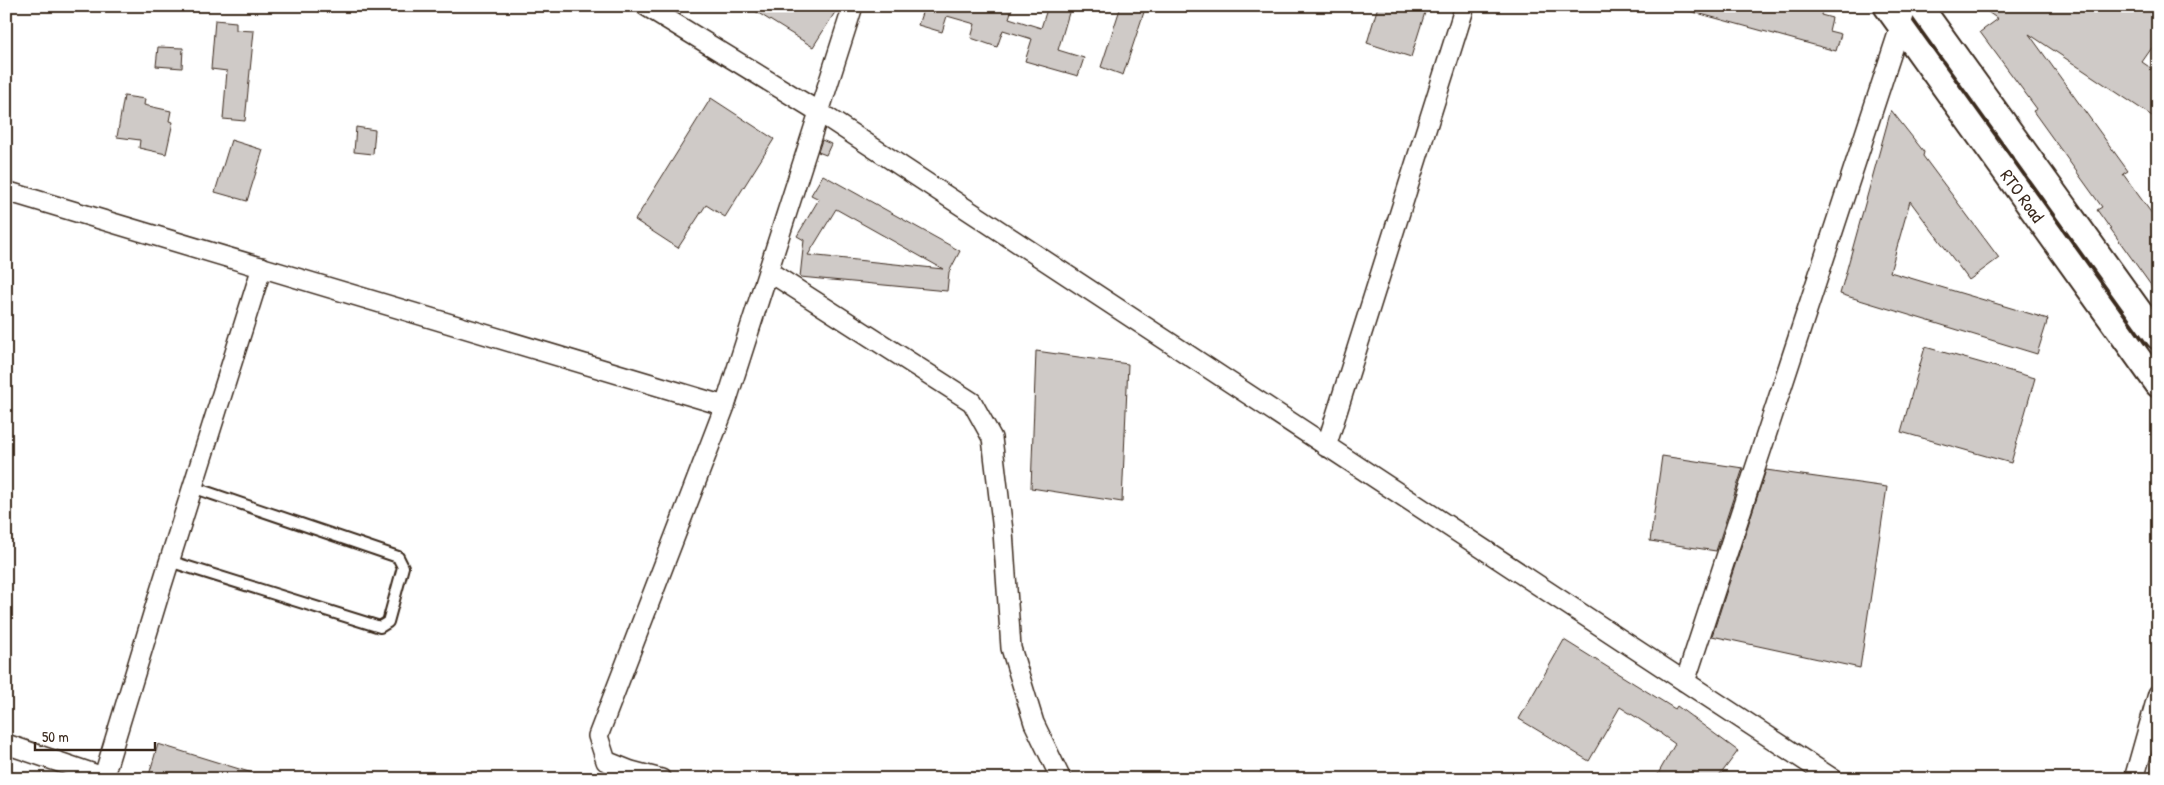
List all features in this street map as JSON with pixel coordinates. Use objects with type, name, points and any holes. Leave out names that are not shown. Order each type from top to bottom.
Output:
[{"type":"street","points":[[646,6],[819,112],[1833,779]]},
{"type":"street","points":[[662,779],[631,771],[606,761],[598,736],[725,406],[852,6]]},
{"type":"street","points":[[1326,446],[1465,6]]},
{"type":"street","name":"RTO Road","points":[[1886,6],[1904,16],[2158,385]]},
{"type":"street","name":"RTO Road","points":[[1920,6],[2158,338]]},
{"type":"street","points":[[1685,682],[1904,16]]},
{"type":"street","points":[[6,191],[725,406]]},
{"type":"street","points":[[6,744],[103,778],[262,267]]},
{"type":"street","points":[[768,271],[972,402],[992,438],[1003,531],[1011,648],[1034,723],[1061,779]]},
{"type":"street","points":[[2134,779],[2158,694]]},
{"type":"lane","points":[[169,561],[380,627],[388,622],[403,567],[398,556],[192,487]]},
{"type":"building","points":[[747,6],[839,6],[813,47]]},
{"type":"building","points":[[927,6],[1013,6],[1009,18],[1041,28],[1048,6],[1071,6],[1058,50],[1084,58],[1078,76],[1025,61],[1032,39],[1003,30],[997,47],[971,38],[975,24],[947,16],[942,32],[918,25],[924,7],[927,8]]},
{"type":"building","points":[[1121,6],[1146,6],[1123,75],[1101,67]]},
{"type":"building","points":[[1378,6],[1427,6],[1411,57],[1367,43]]},
{"type":"building","points":[[1686,6],[1823,6],[1821,15],[1832,18],[1829,31],[1841,34],[1836,51],[1686,10]]},
{"type":"building","points":[[1979,6],[2152,6],[2158,10],[2158,39],[2142,62],[2158,73],[2158,120],[2029,34],[2128,171],[2123,174],[2158,222],[2158,295],[2097,210],[2102,207],[2033,111],[2037,109],[1980,32],[1998,19]]},
{"type":"building","points":[[215,20],[236,22],[236,30],[254,31],[245,121],[223,119],[227,71],[211,69]]},
{"type":"building","points":[[158,47],[183,48],[182,68],[156,66]]},
{"type":"building","points":[[124,96],[145,99],[144,105],[171,111],[169,121],[173,122],[166,154],[139,148],[140,140],[117,137]]},
{"type":"building","points":[[711,98],[774,139],[725,217],[706,205],[678,248],[635,220]]},
{"type":"building","points":[[1891,110],[1924,152],[1923,156],[1999,258],[1969,280],[1910,201],[1890,272],[2048,319],[2037,354],[1840,294]]},
{"type":"building","points":[[356,127],[375,130],[373,154],[354,152]]},
{"type":"building","points":[[231,140],[263,150],[247,201],[215,192]]},
{"type":"building","points":[[822,140],[831,144],[826,155],[818,152]]},
{"type":"building","points":[[823,175],[960,251],[949,272],[947,291],[800,277],[804,240],[797,236],[819,199],[811,195]],"holes":[[[836,209],[943,269],[808,255]]]},
{"type":"building","points":[[1925,347],[2035,378],[2011,463],[1901,432]]},
{"type":"building","points":[[1036,351],[1128,364],[1122,502],[1031,488]]},
{"type":"building","points":[[1662,456],[1743,468],[1716,551],[1650,541]]},
{"type":"building","points":[[1766,470],[1887,487],[1860,668],[1712,636]]},
{"type":"building","points":[[1564,640],[1675,709],[1677,706],[1738,751],[1717,779],[1655,779],[1675,744],[1620,707],[1589,761],[1519,719]]},
{"type":"building","points":[[158,744],[262,776],[262,779],[163,779],[149,775]]}]
